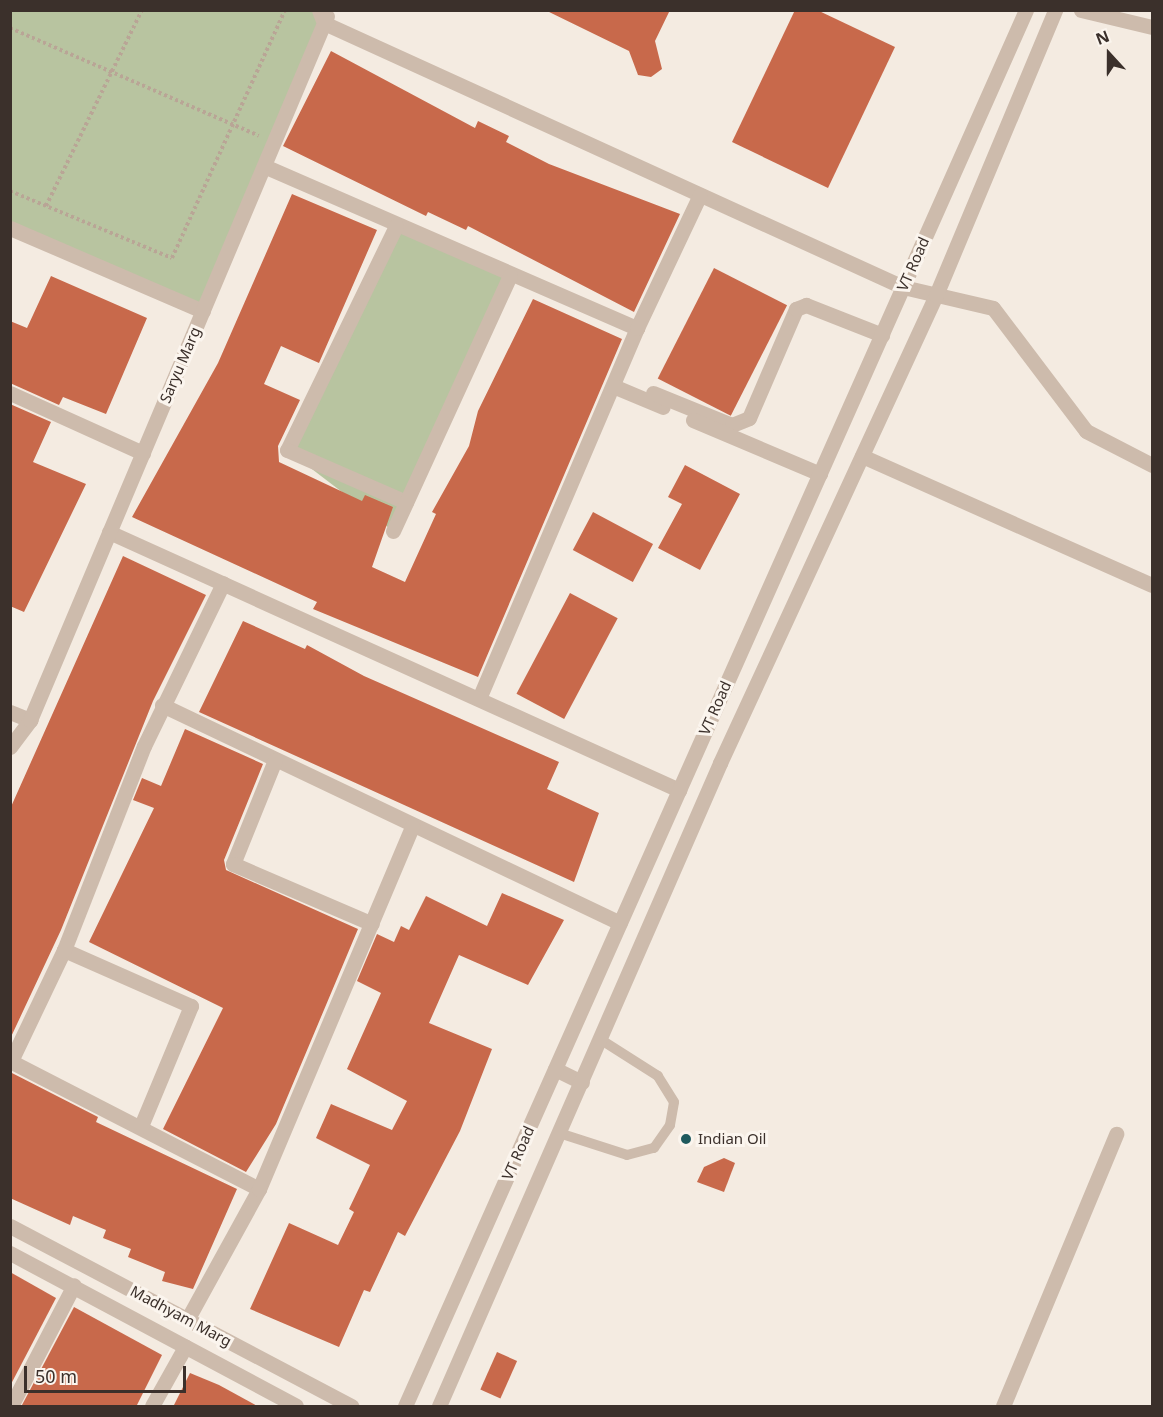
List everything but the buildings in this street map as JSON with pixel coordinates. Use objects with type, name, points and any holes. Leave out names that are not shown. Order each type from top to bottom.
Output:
[{"type":"street","name":"VT Road","points":[[405,1407],[1026,10]]},
{"type":"street","name":"VT Road","points":[[439,1407],[600,1039],[936,295],[1055,10]]},
{"type":"street","points":[[1081,10],[1152,27]]},
{"type":"street","points":[[324,15],[700,195],[903,287],[993,308],[1086,431],[1152,465]]},
{"type":"street","name":"Saryu Marg","points":[[10,747],[30,720],[264,166],[324,15]]},
{"type":"street","points":[[264,166],[510,276],[637,328]]},
{"type":"street","points":[[479,699],[637,328],[700,195]]},
{"type":"street","points":[[396,226],[287,450],[406,502]]},
{"type":"street","points":[[10,228],[203,311]]},
{"type":"street","points":[[393,531],[510,276]]},
{"type":"street","points":[[653,393],[732,425],[749,418],[796,309],[806,305],[882,335]]},
{"type":"street","points":[[613,386],[820,474]]},
{"type":"street","points":[[10,393],[142,453]]},
{"type":"street","points":[[862,456],[1152,585]]},
{"type":"street","points":[[109,532],[679,790]]},
{"type":"street","points":[[223,583],[162,705],[64,950],[11,1061],[141,1126],[259,1190]]},
{"type":"street","points":[[162,705],[412,826],[620,923]]},
{"type":"street","points":[[10,712],[30,720]]},
{"type":"street","points":[[275,760],[233,864],[372,924]]},
{"type":"street","points":[[187,1320],[259,1190],[412,826]]},
{"type":"street","points":[[64,950],[191,1006],[141,1126]]},
{"type":"street","points":[[555,1069],[582,1082]]},
{"type":"street","points":[[1004,1407],[1116,1134]]},
{"type":"street","name":"Madhyam Marg","points":[[10,1226],[351,1407]]},
{"type":"street","name":"Madhyam Marg","points":[[10,1253],[74,1285],[296,1407]]},
{"type":"street","points":[[11,1407],[74,1285]]},
{"type":"street","points":[[152,1407],[185,1347]]},
{"type":"lane","points":[[559,1133],[627,1155],[654,1148],[670,1125],[674,1102],[658,1076],[600,1039]]},
{"type":"path","points":[[46,206],[142,10]]},
{"type":"path","points":[[10,191],[172,258],[285,10]]},
{"type":"path","points":[[10,28],[232,127],[274,141]]},
{"type":"green space","points":[[11,11],[319,11],[324,23],[203,311],[11,228]]},
{"type":"green space","points":[[396,226],[510,276],[393,531],[287,450]]},
{"type":"place","name":"Indian Oil","points":[[686,1139]]}]
